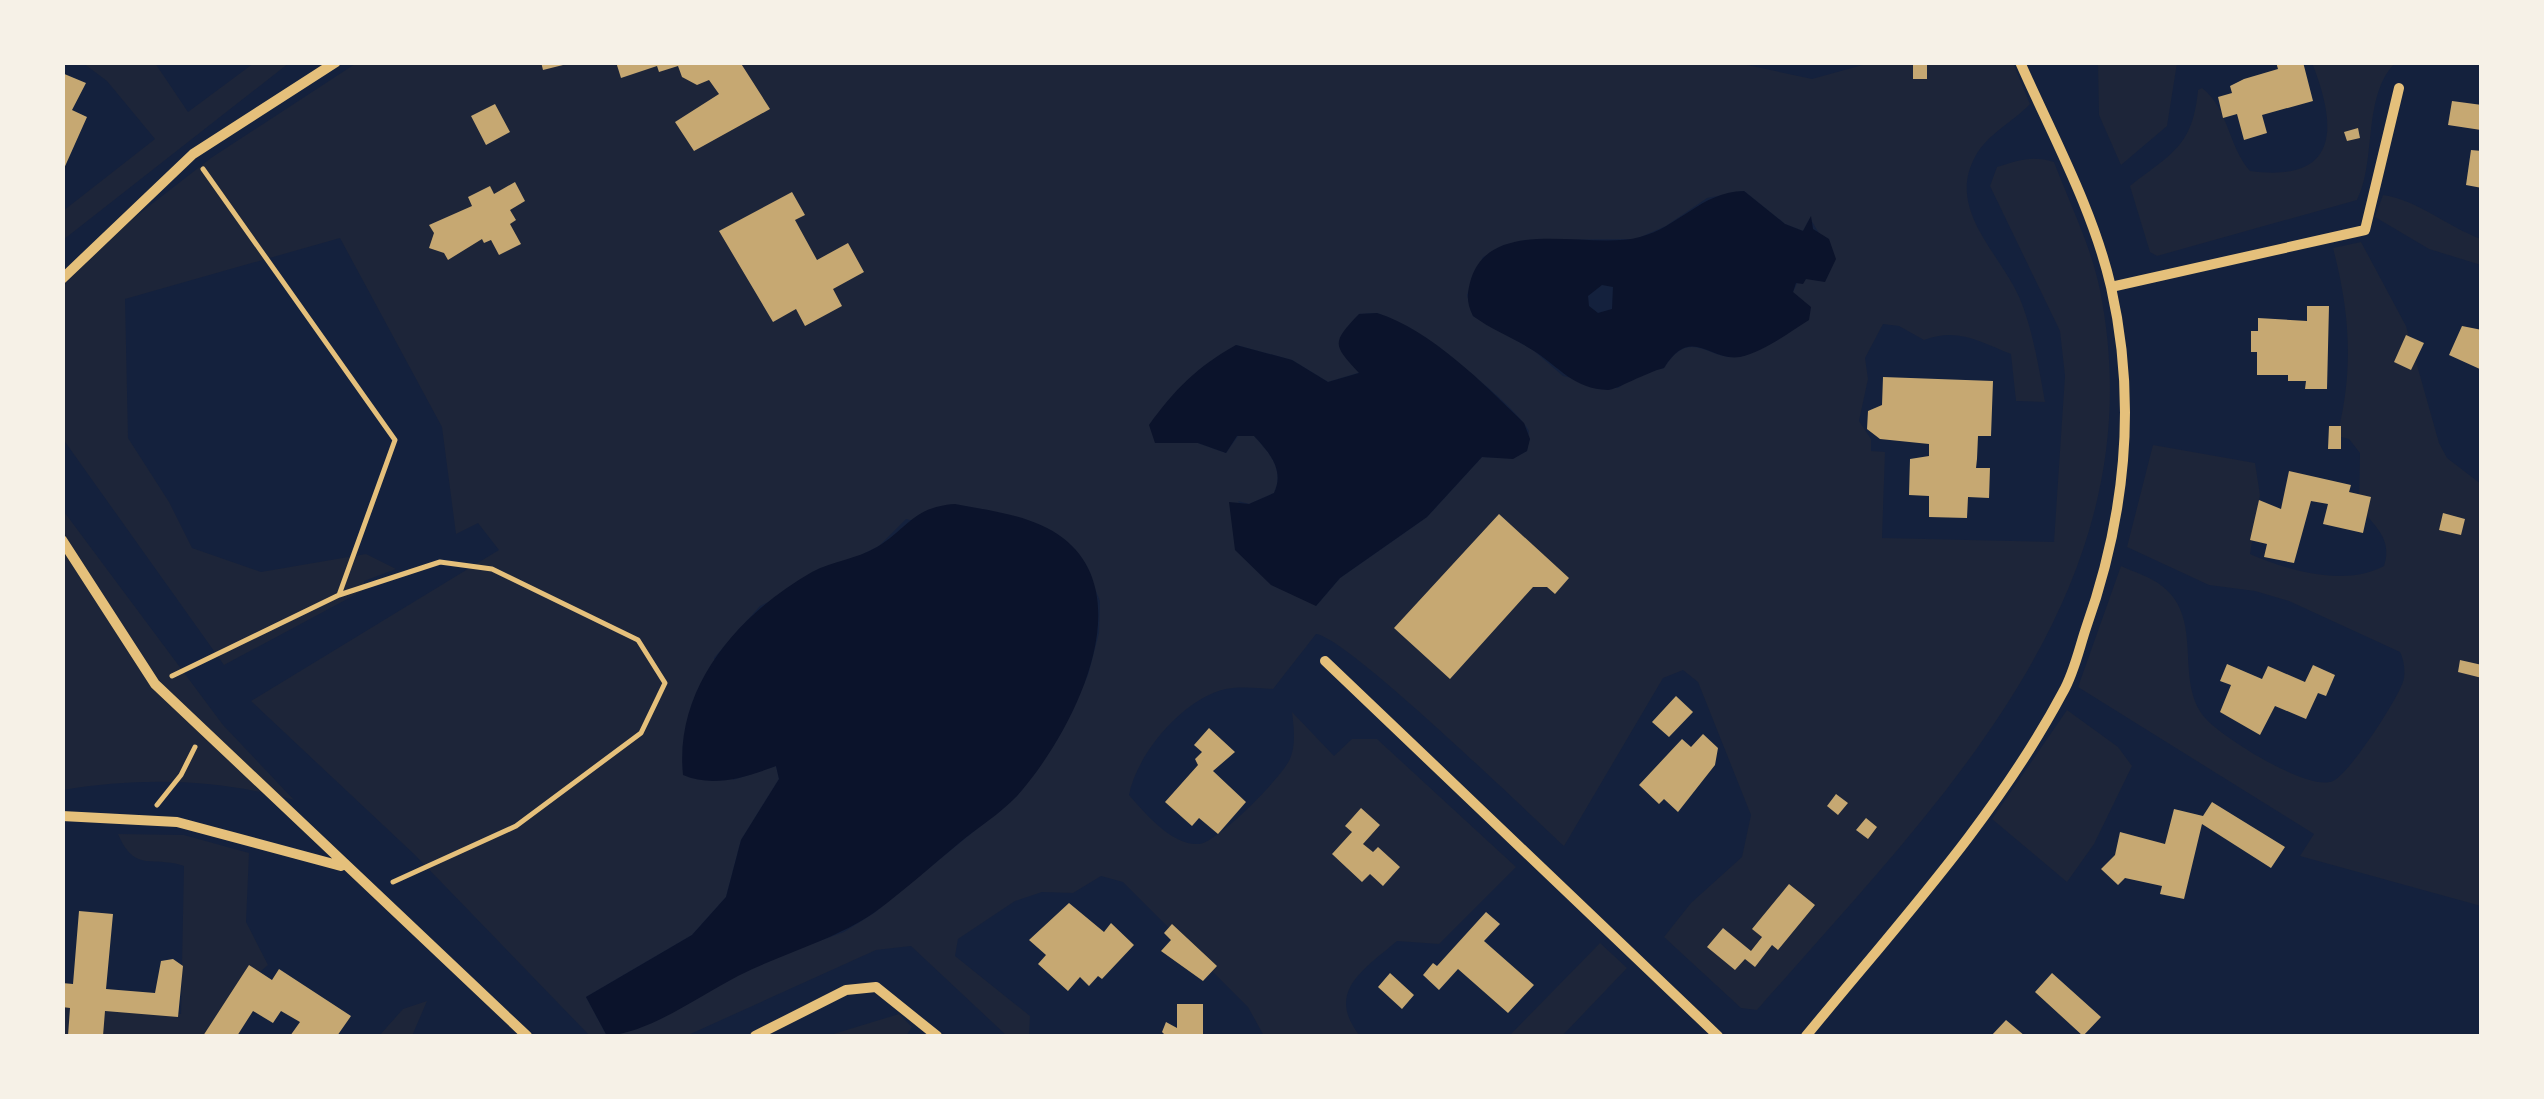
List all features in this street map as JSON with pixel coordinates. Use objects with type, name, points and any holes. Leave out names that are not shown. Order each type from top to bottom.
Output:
[{"type":"street","points":[[62,279],[193,154],[336,62]]},
{"type":"street","points":[[1806,1036],[1996,802],[2065,689],[2110,560],[2126,463],[2124,394],[2111,287],[2084,205],[2020,62]]},
{"type":"street","points":[[2111,287],[2364,230],[2399,88]]},
{"type":"street","points":[[62,540],[156,684],[342,866],[527,1036]]},
{"type":"street","points":[[1325,661],[1718,1036]]},
{"type":"street","points":[[62,816],[177,822],[342,866]]},
{"type":"street","points":[[755,1036],[846,990],[876,987],[937,1036]]},
{"type":"path","points":[[193,154],[395,440],[339,595]]},
{"type":"path","points":[[156,684],[339,595],[440,562],[492,569],[638,640],[665,683],[641,733],[516,826],[372,891]]},
{"type":"path","points":[[144,820],[181,775],[204,732]]},
{"type":"shaded area","points":[[358,62],[1733,62],[1812,79],[1870,63],[2013,63],[2030,104],[1980,149],[1968,177],[1967,197],[1981,233],[2022,304],[2045,402],[2016,401],[2011,354],[1958,336],[1924,340],[1899,326],[1883,324],[1865,358],[1868,379],[1859,421],[1871,439],[1871,451],[1885,452],[1882,538],[2054,542],[2065,376],[2060,331],[1990,186],[1997,167],[2026,159],[2054,162],[2086,241],[2100,290],[2110,399],[2097,501],[2065,596],[2018,686],[1960,771],[1895,853],[1757,1010],[1741,1008],[1664,937],[1691,903],[1742,857],[1751,815],[1698,682],[1683,670],[1663,678],[1564,846],[1399,694],[1334,643],[1316,634],[1273,689],[1226,689],[1210,694],[1179,715],[1152,745],[1129,795],[1160,827],[1179,840],[1199,844],[1208,841],[1249,808],[1285,768],[1293,748],[1292,712],[1334,756],[1352,739],[1377,739],[1516,867],[1439,944],[1397,941],[1361,972],[1347,994],[1346,1007],[1360,1036],[1264,1036],[1248,1007],[1123,882],[1101,876],[1073,893],[1042,892],[1015,901],[958,939],[955,956],[1030,1016],[1029,1036],[1007,1036],[911,946],[876,950],[686,1036],[613,1036],[775,957],[844,932],[874,913],[1017,796],[1058,738],[1088,675],[1099,633],[1100,601],[1084,563],[906,519],[879,546],[760,606],[714,658],[733,780],[776,766],[779,779],[741,840],[726,897],[692,935],[586,997],[607,1036],[590,1036],[415,855],[251,701],[499,550],[478,523],[456,534],[442,427],[340,238],[125,299],[128,438],[169,502],[192,548],[261,572],[366,554],[396,569],[364,581],[364,590],[224,665],[63,439],[63,273],[211,158]],"holes":[[[1744,191],[1785,224],[1803,231],[1810,218],[1820,235],[1793,292],[1797,327],[1749,353],[1730,357],[1701,348],[1683,349],[1664,368],[1637,374],[1618,388],[1563,376],[1533,350],[1473,316],[1467,295],[1483,257],[1525,240],[1636,239],[1666,226],[1707,198]],[[1377,313],[1436,347],[1503,401],[1529,431],[1527,451],[1513,458],[1482,457],[1427,517],[1340,578],[1316,606],[1238,501],[1249,504],[1274,493],[1278,477],[1270,455],[1254,436],[1238,436],[1226,453],[1198,443],[1236,345],[1292,360],[1328,382],[1361,372],[1359,314]]]},
{"type":"shaded area","points":[[83,63],[155,63],[188,112],[254,63],[289,63],[63,240],[63,211],[155,139],[107,81]]},
{"type":"shaded area","points":[[2098,63],[2177,63],[2167,126],[2121,165],[2099,115]]},
{"type":"shaded area","points":[[2312,63],[2395,63],[2378,93],[2367,166],[2357,200],[2157,256],[2150,252],[2130,186],[2178,147],[2191,124],[2198,90],[2202,88],[2218,106],[2250,171],[2301,168],[2316,159],[2324,146],[2327,129],[2326,109]]},
{"type":"shaded area","points":[[1744,191],[1785,224],[1803,231],[1811,216],[1813,229],[1829,239],[1836,259],[1825,282],[1806,279],[1803,284],[1796,283],[1793,292],[1811,307],[1809,320],[1758,351],[1729,357],[1701,348],[1683,348],[1664,368],[1612,389],[1596,389],[1576,381],[1473,316],[1468,298],[1471,279],[1482,259],[1499,247],[1545,239],[1640,237],[1667,226],[1702,203]],"holes":[[[1602,285],[1613,287],[1612,309],[1598,313],[1589,306],[1588,296]]]},
{"type":"shaded area","points":[[2383,195],[2409,203],[2481,239],[2481,265],[2429,249],[2375,217]]},
{"type":"shaded area","points":[[2361,242],[2406,326],[2439,443],[2447,458],[2481,484],[2481,906],[2300,856],[2314,834],[2078,687],[2121,566],[2158,583],[2175,600],[2183,616],[2191,688],[2197,705],[2207,720],[2248,751],[2306,779],[2333,781],[2350,765],[2383,719],[2403,682],[2400,652],[2289,601],[2255,591],[2209,585],[2127,547],[2153,445],[2255,463],[2260,495],[2250,554],[2299,571],[2335,576],[2384,566],[2384,540],[2359,506],[2360,453],[2349,439],[2337,436],[2346,388],[2348,342],[2333,248]]},
{"type":"shaded area","points":[[1377,313],[1417,332],[1455,359],[1524,423],[1530,439],[1527,451],[1513,459],[1482,457],[1427,517],[1340,578],[1316,606],[1271,585],[1235,550],[1229,502],[1249,504],[1274,493],[1277,485],[1274,462],[1254,436],[1237,436],[1226,453],[1198,443],[1155,443],[1149,425],[1188,380],[1236,345],[1292,360],[1328,382],[1359,373],[1340,350],[1340,338],[1359,314]]},
{"type":"shaded area","points":[[955,504],[1011,515],[1051,530],[1086,565],[1097,596],[1097,632],[1090,668],[1076,705],[1037,771],[1003,809],[859,922],[738,976],[658,1021],[607,1036],[586,997],[692,935],[726,897],[741,840],[779,779],[776,766],[718,781],[683,775],[683,742],[689,711],[717,656],[760,608],[785,589],[820,568],[877,547],[929,509]]},
{"type":"shaded area","points":[[62,509],[223,725],[294,800],[237,788],[179,782],[63,790]]},
{"type":"shaded area","points":[[2067,710],[2118,747],[2132,766],[2094,844],[2067,882],[1992,819]]},
{"type":"shaded area","points":[[118,834],[184,835],[249,853],[246,922],[268,965],[226,1001],[241,1032],[238,1036],[63,1036],[63,1002],[181,1014],[184,866],[138,859]]},
{"type":"shaded area","points":[[1600,943],[1627,968],[1562,1036],[1509,1036]]},
{"type":"shaded area","points":[[427,1001],[412,1036],[379,1036],[403,1009]]},
{"type":"shaded area","points":[[899,1014],[912,1027],[906,1036],[827,1036]]},
{"type":"building","points":[[541,62],[567,62],[567,64],[543,70]]},
{"type":"building","points":[[616,62],[740,62],[770,109],[694,151],[675,122],[719,94],[709,80],[697,85],[682,77],[678,66],[659,72],[657,66],[621,78]]},
{"type":"building","points":[[1913,62],[1927,62],[1927,79],[1913,79]]},
{"type":"building","points":[[2276,62],[2303,62],[2313,101],[2262,115],[2267,133],[2244,140],[2237,114],[2223,118],[2218,97],[2232,93],[2230,86],[2244,79],[2278,69]]},
{"type":"building","points":[[62,73],[86,83],[72,110],[87,117],[62,173]]},
{"type":"building","points":[[2452,101],[2482,105],[2481,130],[2448,125]]},
{"type":"building","points":[[495,104],[510,132],[486,145],[471,116]]},
{"type":"building","points":[[2358,128],[2360,138],[2347,141],[2344,132]]},
{"type":"building","points":[[2471,150],[2482,151],[2482,188],[2466,185]]},
{"type":"building","points":[[515,182],[525,201],[510,210],[516,220],[510,224],[521,244],[499,255],[491,240],[484,243],[482,239],[448,260],[444,253],[429,248],[434,233],[429,225],[472,206],[468,197],[490,186],[494,194]]},
{"type":"building","points":[[792,192],[805,215],[795,220],[817,260],[848,243],[864,272],[833,289],[842,306],[805,326],[796,309],[773,322],[719,231]]},
{"type":"building","points":[[2307,306],[2329,306],[2327,389],[2305,389],[2306,381],[2288,381],[2288,375],[2257,375],[2257,352],[2251,352],[2251,331],[2258,331],[2258,318],[2307,321]]},
{"type":"building","points":[[2462,326],[2482,330],[2482,370],[2449,355]]},
{"type":"building","points":[[2406,335],[2424,343],[2411,370],[2394,362]]},
{"type":"building","points":[[1883,377],[1993,381],[1991,436],[1978,436],[1976,468],[1990,468],[1989,498],[1968,497],[1967,518],[1929,517],[1929,496],[1909,495],[1910,459],[1929,456],[1929,444],[1880,439],[1867,429],[1868,411],[1882,405]]},
{"type":"building","points":[[2329,426],[2341,426],[2341,449],[2328,449]]},
{"type":"building","points":[[2289,471],[2351,485],[2349,492],[2371,497],[2363,533],[2323,524],[2328,504],[2311,501],[2294,563],[2264,557],[2267,544],[2250,540],[2259,500],[2281,509]]},
{"type":"building","points":[[2443,513],[2465,519],[2461,535],[2439,530]]},
{"type":"building","points":[[1499,514],[1569,578],[1555,594],[1547,587],[1533,587],[1450,679],[1394,628]]},
{"type":"building","points":[[2460,660],[2482,665],[2482,678],[2458,672]]},
{"type":"building","points":[[2227,664],[2262,679],[2268,666],[2305,682],[2313,665],[2335,675],[2326,696],[2318,693],[2306,719],[2275,706],[2260,735],[2220,712],[2231,685],[2220,681]]},
{"type":"building","points":[[1676,696],[1693,712],[1669,737],[1652,722]]},
{"type":"building","points":[[1209,728],[1235,752],[1213,771],[1246,802],[1218,834],[1199,818],[1192,826],[1165,802],[1198,765],[1195,759],[1202,752],[1194,745]]},
{"type":"building","points":[[1703,734],[1718,748],[1715,765],[1678,812],[1664,799],[1659,804],[1639,785],[1682,739],[1691,747]]},
{"type":"building","points":[[1836,794],[1848,803],[1838,815],[1827,806]]},
{"type":"building","points":[[2212,802],[2285,847],[2271,868],[2202,824],[2184,899],[2160,894],[2162,886],[2125,878],[2118,885],[2101,869],[2115,855],[2120,832],[2165,844],[2174,809],[2203,816]]},
{"type":"building","points":[[1361,808],[1380,825],[1363,844],[1373,852],[1378,847],[1400,867],[1383,886],[1370,874],[1362,882],[1332,854],[1352,832],[1345,826]]},
{"type":"building","points":[[1866,818],[1877,827],[1868,839],[1856,830]]},
{"type":"building","points":[[1789,884],[1815,905],[1778,950],[1772,945],[1755,967],[1745,959],[1735,970],[1707,947],[1723,928],[1751,951],[1762,937],[1752,929]]},
{"type":"building","points":[[1069,903],[1104,932],[1111,923],[1134,945],[1102,979],[1098,976],[1089,986],[1080,977],[1068,991],[1038,964],[1046,955],[1029,940]]},
{"type":"building","points":[[79,911],[113,914],[106,989],[155,993],[161,961],[173,959],[183,966],[178,1017],[105,1011],[103,1036],[68,1036],[70,1008],[62,1007],[62,983],[73,984]]},
{"type":"building","points":[[1486,912],[1500,924],[1484,941],[1534,985],[1508,1013],[1458,969],[1439,990],[1423,975],[1433,963],[1437,966]]},
{"type":"building","points":[[1172,924],[1217,966],[1203,981],[1161,951],[1171,940],[1164,933]]},
{"type":"building","points":[[249,965],[272,980],[279,969],[351,1016],[337,1036],[290,1036],[300,1022],[281,1011],[273,1023],[253,1011],[237,1036],[203,1036]]},
{"type":"building","points":[[1390,973],[1414,995],[1402,1009],[1378,987]]},
{"type":"building","points":[[2052,973],[2101,1017],[2083,1036],[2035,992]]},
{"type":"building","points":[[1177,1004],[1203,1004],[1203,1036],[1166,1036],[1162,1032],[1166,1022],[1177,1028]]},
{"type":"building","points":[[2006,1020],[2025,1036],[1991,1036]]}]
